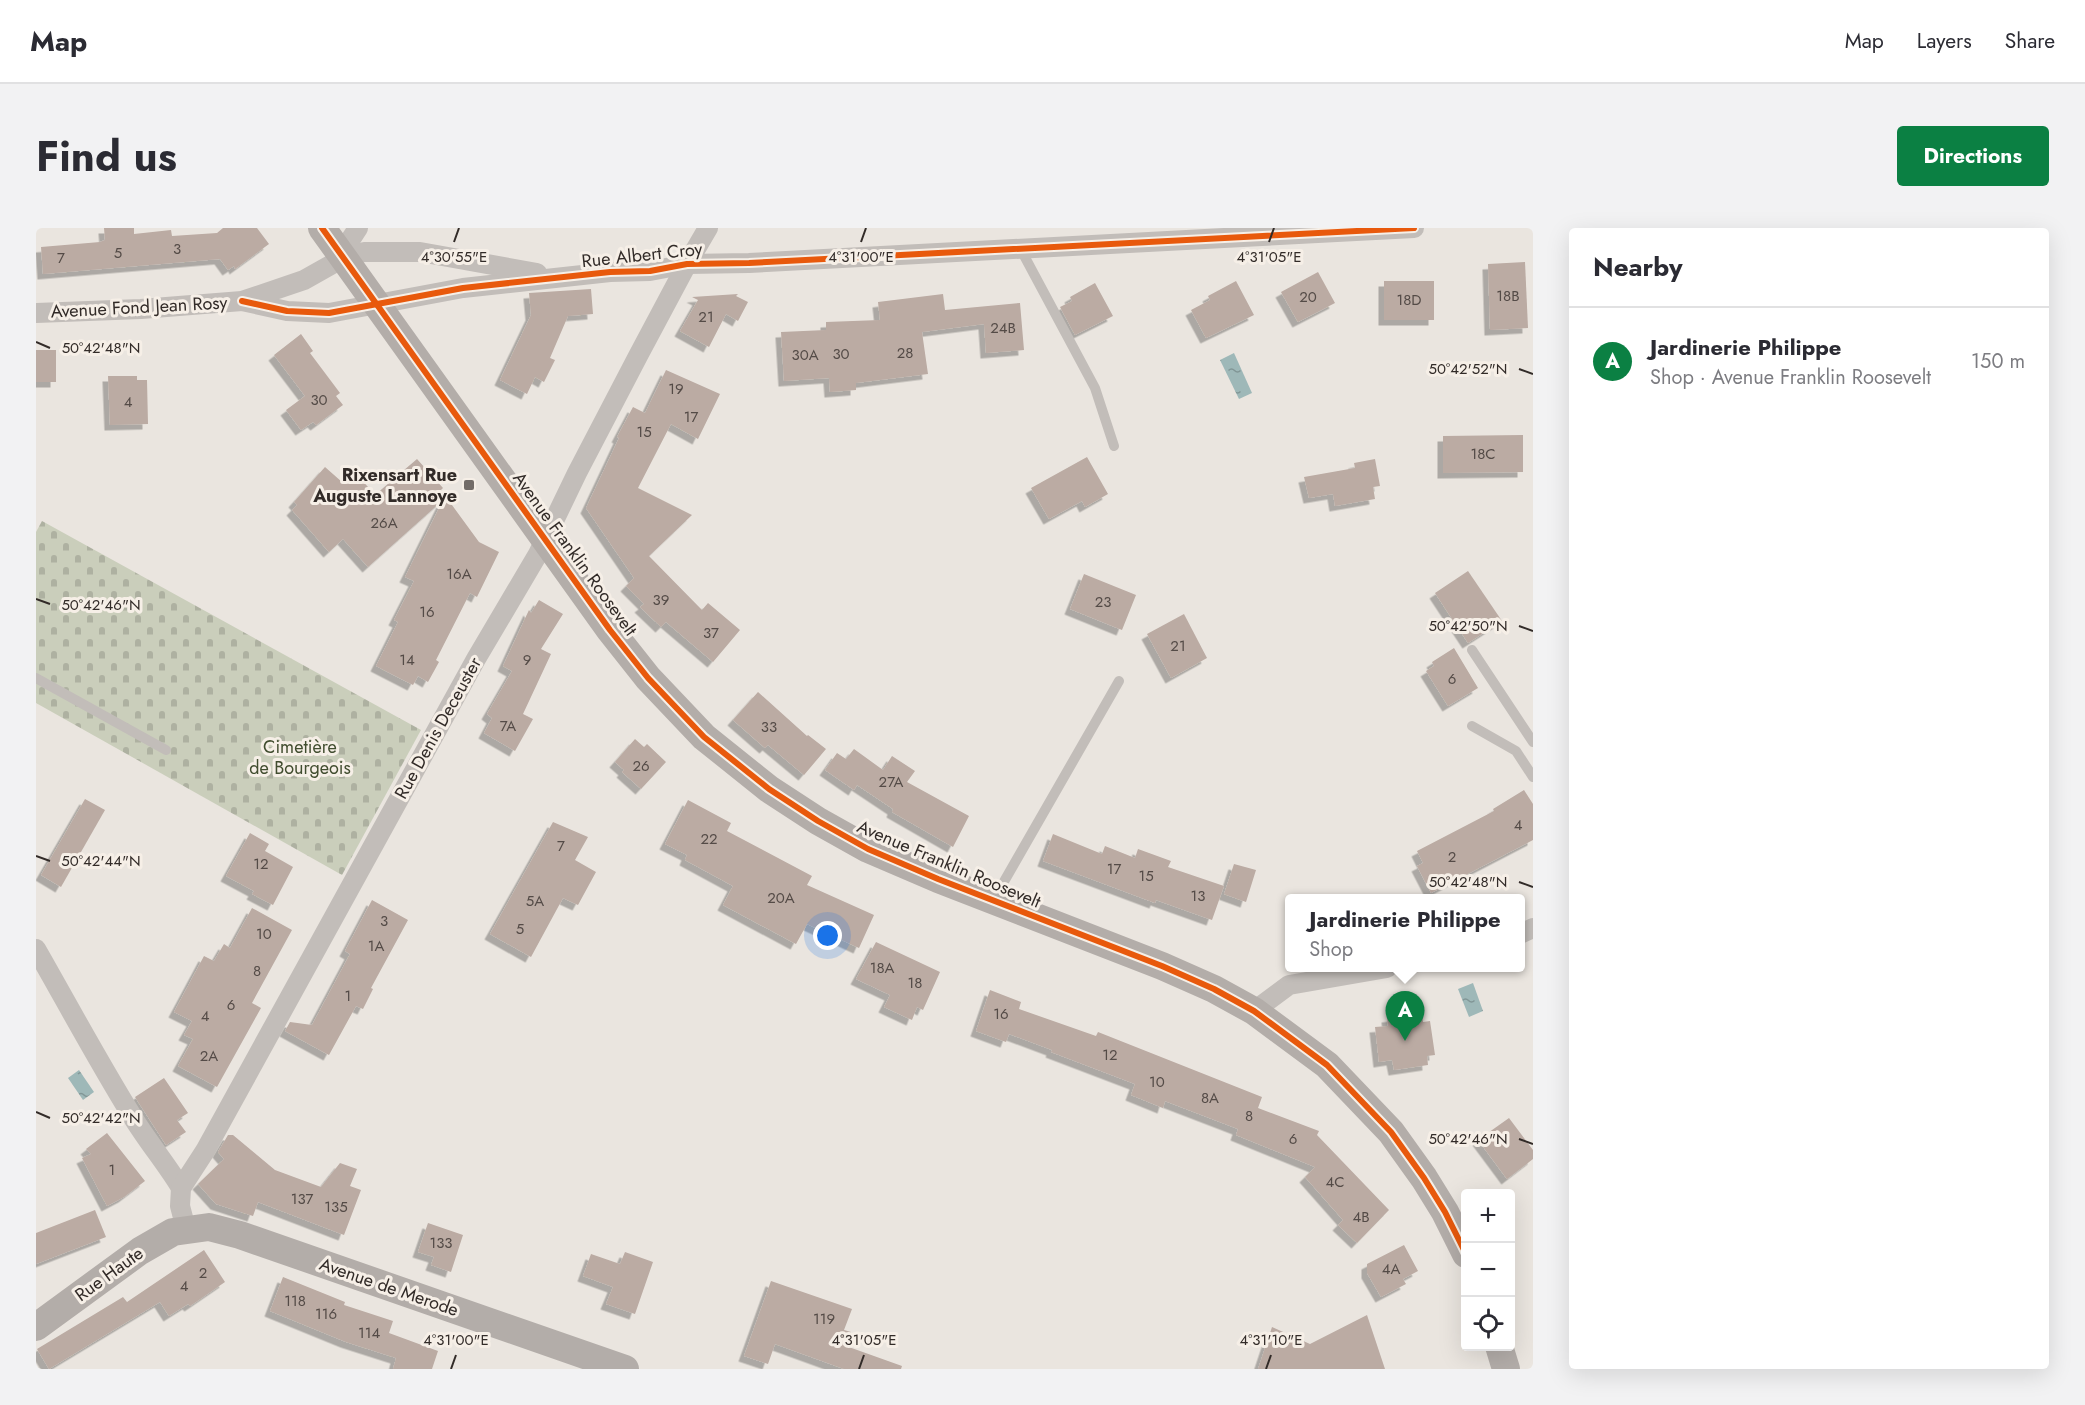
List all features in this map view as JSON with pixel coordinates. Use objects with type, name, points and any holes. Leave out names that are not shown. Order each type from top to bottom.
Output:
[{"type":"main road","name":"Avenue Franklin Roosevelt","points":[[322,228],[610,630],[648,678],[704,737],[770,789],[818,821],[868,849],[993,901],[1161,966],[1214,989],[1254,1011],[1327,1065],[1390,1132],[1424,1178],[1461,1244]]},
{"type":"main road","name":"Avenue de Merode","points":[[186,1229],[208,1227],[240,1235],[625,1369]]},
{"type":"main road","name":"Rue Haute","points":[[36,1327],[140,1251],[173,1232],[186,1229]]},
{"type":"main road","points":[[1500,1351],[1506,1369]]},
{"type":"street","points":[[344,258],[345,248],[358,228]]},
{"type":"street","name":"Rue Denis Deceuster","points":[[181,1188],[205,1151],[476,659],[538,554],[592,444],[708,228]]},
{"type":"street","name":"Rue Albert Croy","points":[[378,305],[463,288],[610,272],[650,271],[687,264],[749,263],[1413,228]]},
{"type":"street","name":"Rue Albert Croy","points":[[344,258],[364,252],[420,252],[518,271],[575,277]]},
{"type":"street","name":"Avenue Fond Jean Rosy","points":[[36,313],[141,309],[242,301],[304,280],[344,258]]},
{"type":"street","name":"Avenue Fond Jean Rosy","points":[[242,301],[287,311],[329,313],[378,305]]},
{"type":"street","points":[[36,949],[133,1118],[181,1188],[180,1206],[186,1229]]},
{"type":"street","points":[[1254,1011],[1289,984],[1362,972]]},
{"type":"lane","points":[[1020,248],[1095,388],[1114,446]]},
{"type":"lane","points":[[1472,650],[1533,742]]},
{"type":"lane","points":[[36,678],[166,750]]},
{"type":"lane","points":[[993,901],[1119,681]]},
{"type":"lane","points":[[1472,726],[1516,751],[1533,777]]},
{"type":"green space","name":"Cimetière de Bourgeois","points":[[42,521],[421,730],[342,875],[36,703],[36,532]]},
{"type":"water","points":[[1234,353],[1252,393],[1239,399],[1220,360]]},
{"type":"water","points":[[1473,983],[1483,1011],[1469,1017],[1458,989]]},
{"type":"water","points":[[79,1070],[94,1092],[83,1100],[68,1078]]},
{"type":"building","points":[[104,228],[134,228],[134,234],[171,230],[172,236],[217,233],[223,228],[257,228],[269,244],[235,269],[234,266],[228,270],[220,259],[43,274],[41,247],[100,242],[105,240]]},
{"type":"building","points":[[1525,262],[1528,328],[1490,330],[1488,264]]},
{"type":"building","points":[[1318,272],[1335,303],[1298,322],[1281,292]]},
{"type":"building","points":[[1236,281],[1254,315],[1206,338],[1191,310],[1210,300],[1208,296]]},
{"type":"building","points":[[1384,281],[1434,281],[1434,320],[1384,320]]},
{"type":"building","points":[[1095,283],[1113,316],[1075,335],[1060,307],[1072,301],[1070,297]]},
{"type":"building","points":[[591,289],[593,314],[568,316],[550,358],[555,360],[544,382],[535,377],[527,394],[500,380],[531,315],[529,293]]},
{"type":"building","points":[[738,294],[736,296],[748,302],[738,321],[726,314],[709,347],[680,331],[698,300],[692,297]]},
{"type":"building","points":[[943,294],[945,310],[1020,303],[1024,350],[986,353],[984,324],[922,332],[928,374],[856,383],[856,390],[830,392],[829,378],[784,381],[781,332],[826,330],[826,322],[880,320],[878,302]]},
{"type":"building","points":[[301,334],[313,351],[310,353],[340,393],[336,396],[343,405],[316,425],[313,422],[301,430],[286,410],[305,396],[274,355]]},
{"type":"building","points":[[36,350],[56,350],[56,382],[36,382]]},
{"type":"building","points":[[666,370],[720,394],[698,439],[671,424],[638,488],[692,515],[649,556],[702,610],[708,603],[740,630],[713,662],[666,622],[661,627],[640,607],[644,604],[626,586],[634,578],[586,508],[619,438],[617,437],[633,407],[645,413]]},
{"type":"building","points":[[108,376],[137,376],[137,380],[147,380],[148,424],[110,425]]},
{"type":"building","points":[[1523,435],[1523,472],[1443,473],[1443,436]]},
{"type":"building","points":[[1087,457],[1108,494],[1085,507],[1082,501],[1049,519],[1031,488]]},
{"type":"building","points":[[417,459],[443,488],[441,490],[479,542],[499,552],[477,597],[470,593],[436,660],[439,662],[428,682],[418,676],[413,685],[376,666],[398,622],[394,620],[414,581],[405,577],[443,500],[368,567],[343,539],[329,552],[292,510],[297,505],[294,502],[325,467],[342,482],[354,471],[375,495]]},
{"type":"building","points":[[1375,459],[1380,486],[1373,487],[1375,499],[1335,506],[1333,494],[1309,498],[1304,477],[1355,468],[1354,463]]},
{"type":"building","points":[[1468,571],[1502,621],[1468,643],[1435,593]]},
{"type":"building","points":[[1084,574],[1136,595],[1122,630],[1070,609]]},
{"type":"building","points":[[539,600],[563,614],[541,649],[551,654],[523,714],[533,719],[515,751],[484,733],[492,718],[487,714],[512,671],[503,666],[529,610],[531,613]]},
{"type":"building","points":[[1184,614],[1207,658],[1171,678],[1147,634]]},
{"type":"building","points":[[1454,648],[1478,688],[1448,706],[1426,671],[1434,666],[1432,662]]},
{"type":"building","points":[[758,692],[807,736],[826,749],[804,775],[768,745],[765,748],[733,720]]},
{"type":"building","points":[[635,739],[644,747],[647,744],[666,762],[641,789],[622,772],[624,770],[615,762]]},
{"type":"building","points":[[854,749],[883,770],[892,756],[915,771],[907,782],[969,816],[953,847],[892,812],[893,809],[857,785],[854,790],[825,770],[837,753],[846,759]]},
{"type":"building","points":[[1524,790],[1533,804],[1533,840],[1431,893],[1417,866],[1423,863],[1417,851],[1494,811],[1493,809]]},
{"type":"building","points":[[85,799],[105,810],[61,887],[41,875]]},
{"type":"building","points":[[688,800],[731,823],[727,831],[812,876],[807,885],[874,915],[859,948],[807,924],[796,944],[723,905],[733,886],[685,860],[687,855],[665,844]]},
{"type":"building","points":[[553,822],[588,837],[575,860],[596,872],[578,905],[563,898],[531,957],[490,934]]},
{"type":"building","points":[[250,833],[269,844],[265,851],[293,867],[273,905],[252,894],[254,891],[226,876]]},
{"type":"building","points":[[1053,834],[1102,854],[1105,846],[1135,858],[1138,849],[1171,861],[1168,867],[1224,886],[1212,920],[1156,900],[1155,903],[1043,861]]},
{"type":"building","points":[[1234,864],[1256,870],[1246,902],[1224,894]]},
{"type":"building","points":[[372,900],[408,920],[371,988],[373,989],[363,1009],[356,1006],[329,1055],[285,1031],[290,1022],[312,1025],[350,954],[345,951]]},
{"type":"building","points":[[252,908],[292,930],[252,1003],[261,1008],[217,1087],[178,1066],[193,1039],[184,1035],[192,1021],[174,1012],[204,956],[214,961],[224,944],[230,948]]},
{"type":"building","points":[[876,942],[940,972],[923,1010],[917,1007],[912,1020],[884,1007],[890,995],[856,979]]},
{"type":"building","points":[[990,990],[1021,1002],[1019,1009],[1096,1036],[1098,1032],[1262,1097],[1258,1108],[1319,1131],[1317,1135],[1389,1210],[1357,1243],[1338,1225],[1343,1220],[1305,1177],[1315,1167],[1236,1135],[1238,1129],[1165,1101],[1163,1108],[1131,1095],[1135,1084],[1051,1052],[1052,1050],[1009,1034],[1006,1042],[976,1031]]},
{"type":"building","points":[[1422,1013],[1423,1022],[1430,1021],[1435,1055],[1427,1056],[1428,1065],[1394,1070],[1392,1060],[1379,1062],[1375,1027],[1388,1026],[1387,1017]]},
{"type":"building","points":[[164,1078],[188,1113],[177,1120],[186,1132],[166,1145],[135,1097]]},
{"type":"building","points":[[1509,1118],[1533,1150],[1533,1159],[1507,1179],[1478,1140]]},
{"type":"building","points":[[107,1133],[145,1181],[124,1197],[107,1206],[82,1158],[91,1154],[86,1149]]},
{"type":"building","points":[[228,1135],[233,1135],[275,1170],[321,1187],[340,1163],[357,1169],[350,1186],[361,1190],[344,1235],[258,1202],[253,1216],[216,1204],[198,1184],[224,1159],[218,1152]]},
{"type":"building","points":[[95,1210],[106,1237],[36,1264],[36,1233]]},
{"type":"building","points":[[428,1223],[463,1235],[451,1272],[431,1265],[434,1257],[418,1252]]},
{"type":"building","points":[[1404,1245],[1418,1271],[1403,1279],[1406,1284],[1381,1297],[1367,1273],[1367,1264]]},
{"type":"building","points":[[204,1250],[225,1282],[190,1306],[188,1304],[169,1316],[160,1302],[49,1369],[37,1349],[123,1297],[127,1302]]},
{"type":"building","points":[[625,1252],[653,1262],[635,1314],[606,1304],[613,1287],[583,1276],[591,1254],[620,1264]]},
{"type":"building","points":[[283,1277],[345,1302],[344,1305],[393,1321],[389,1333],[438,1351],[432,1369],[393,1369],[396,1358],[346,1342],[270,1311]]},
{"type":"building","points":[[771,1281],[852,1309],[844,1330],[851,1332],[846,1346],[902,1366],[901,1369],[844,1369],[775,1344],[768,1364],[744,1356]]},
{"type":"building","points":[[1367,1315],[1385,1369],[1258,1369],[1272,1327],[1310,1344]]},
{"type":"cycle path","points":[[322,228],[610,630],[648,678],[704,737],[769,789],[818,821],[868,849],[938,879],[1162,966],[1214,989],[1254,1011],[1327,1065],[1391,1132],[1424,1178],[1461,1244]]},
{"type":"cycle path","points":[[242,301],[287,311],[329,313],[463,288],[610,272],[650,271],[687,264],[749,263],[1414,228]]},
{"type":"place","name":"Rixensart Rue Auguste Lannoye","points":[[469,485]]},
{"type":"place","name":"Jardinerie Philippe","points":[[1405,1041]]}]
